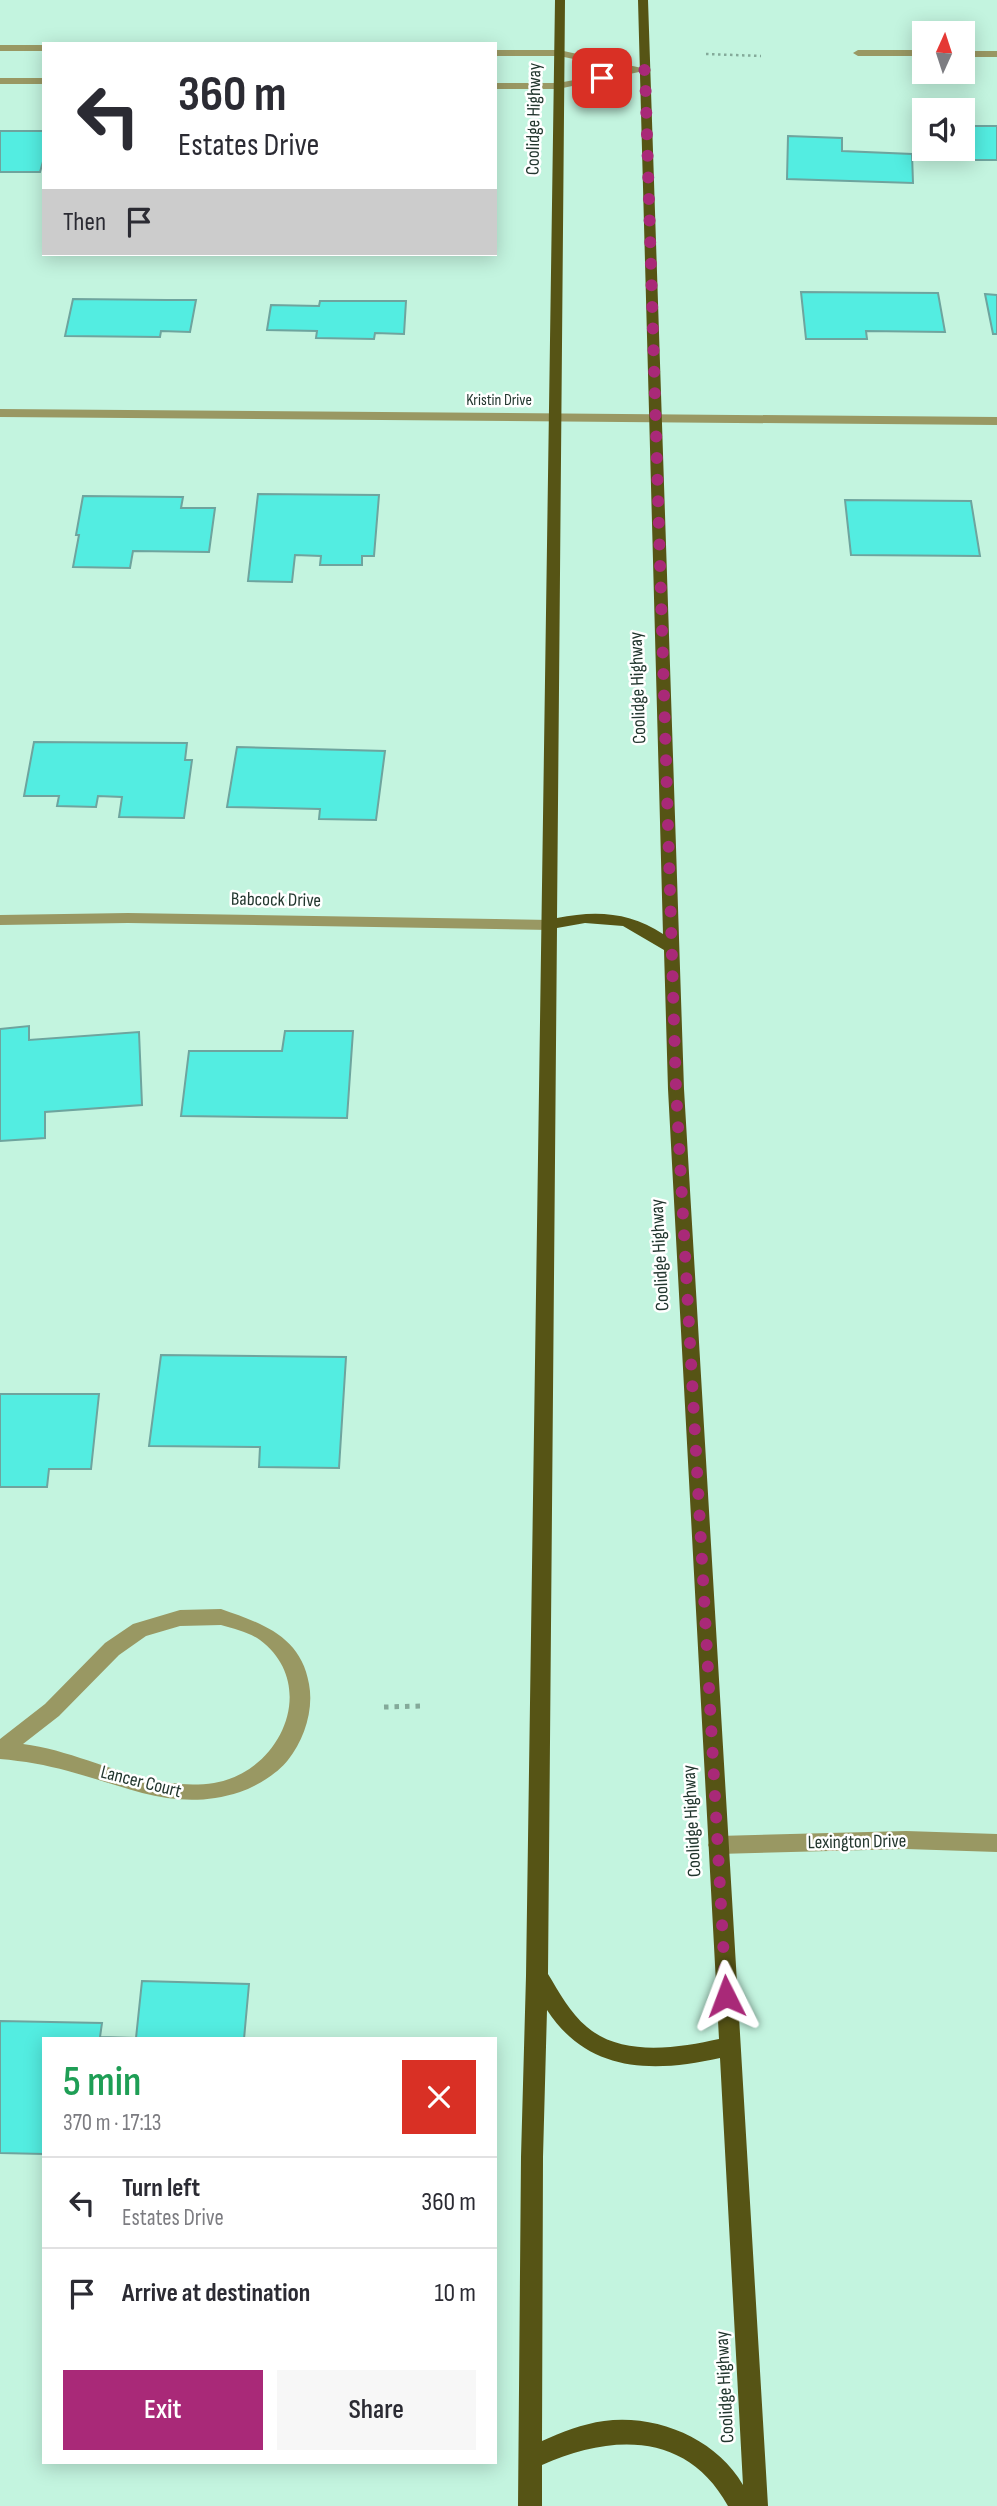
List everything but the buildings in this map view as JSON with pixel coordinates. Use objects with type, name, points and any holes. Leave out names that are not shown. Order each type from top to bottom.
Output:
[{"type":"main road","name":"Coolidge Highway","points":[[530,2506],[531,2157],[537,1976],[560,0]]},
{"type":"main road","name":"Coolidge Highway","points":[[643,0],[677,1103],[756,2506]]},
{"type":"main road","points":[[550,925],[599,917],[625,920],[649,930],[671,947]]},
{"type":"main road","points":[[537,1976],[559,2011],[580,2036],[612,2051],[648,2058],[684,2056],[729,2046]]},
{"type":"main road","points":[[531,2458],[566,2442],[605,2432],[648,2433],[674,2440],[713,2464],[741,2506]]},
{"type":"street","points":[[0,48],[42,48]]},
{"type":"street","points":[[497,53],[559,53],[645,70]]},
{"type":"street","points":[[858,53],[912,53]]},
{"type":"street","points":[[975,54],[997,54]]},
{"type":"street","points":[[497,86],[558,86],[645,70]]},
{"type":"street","points":[[0,81],[42,81]]},
{"type":"street","name":"Kristin Drive","points":[[0,413],[997,421]]},
{"type":"street","name":"Babcock Drive","points":[[0,920],[128,918],[550,925]]},
{"type":"street","name":"Lancer Court","points":[[221,1617],[263,1632],[287,1657],[299,1681],[301,1705],[296,1727],[279,1758],[260,1774],[227,1790],[197,1795],[158,1790],[43,1755],[0,1751],[52,1710],[112,1649],[140,1630],[180,1618],[221,1617]]},
{"type":"street","name":"Lexington Drive","points":[[718,1845],[906,1840],[997,1843]]},
{"type":"path","points":[[706,54],[761,56]]},
{"type":"path","points":[[384,1707],[423,1706]]},
{"type":"route","points":[[602,78],[645,70],[676,1089],[726,1996]]}]
